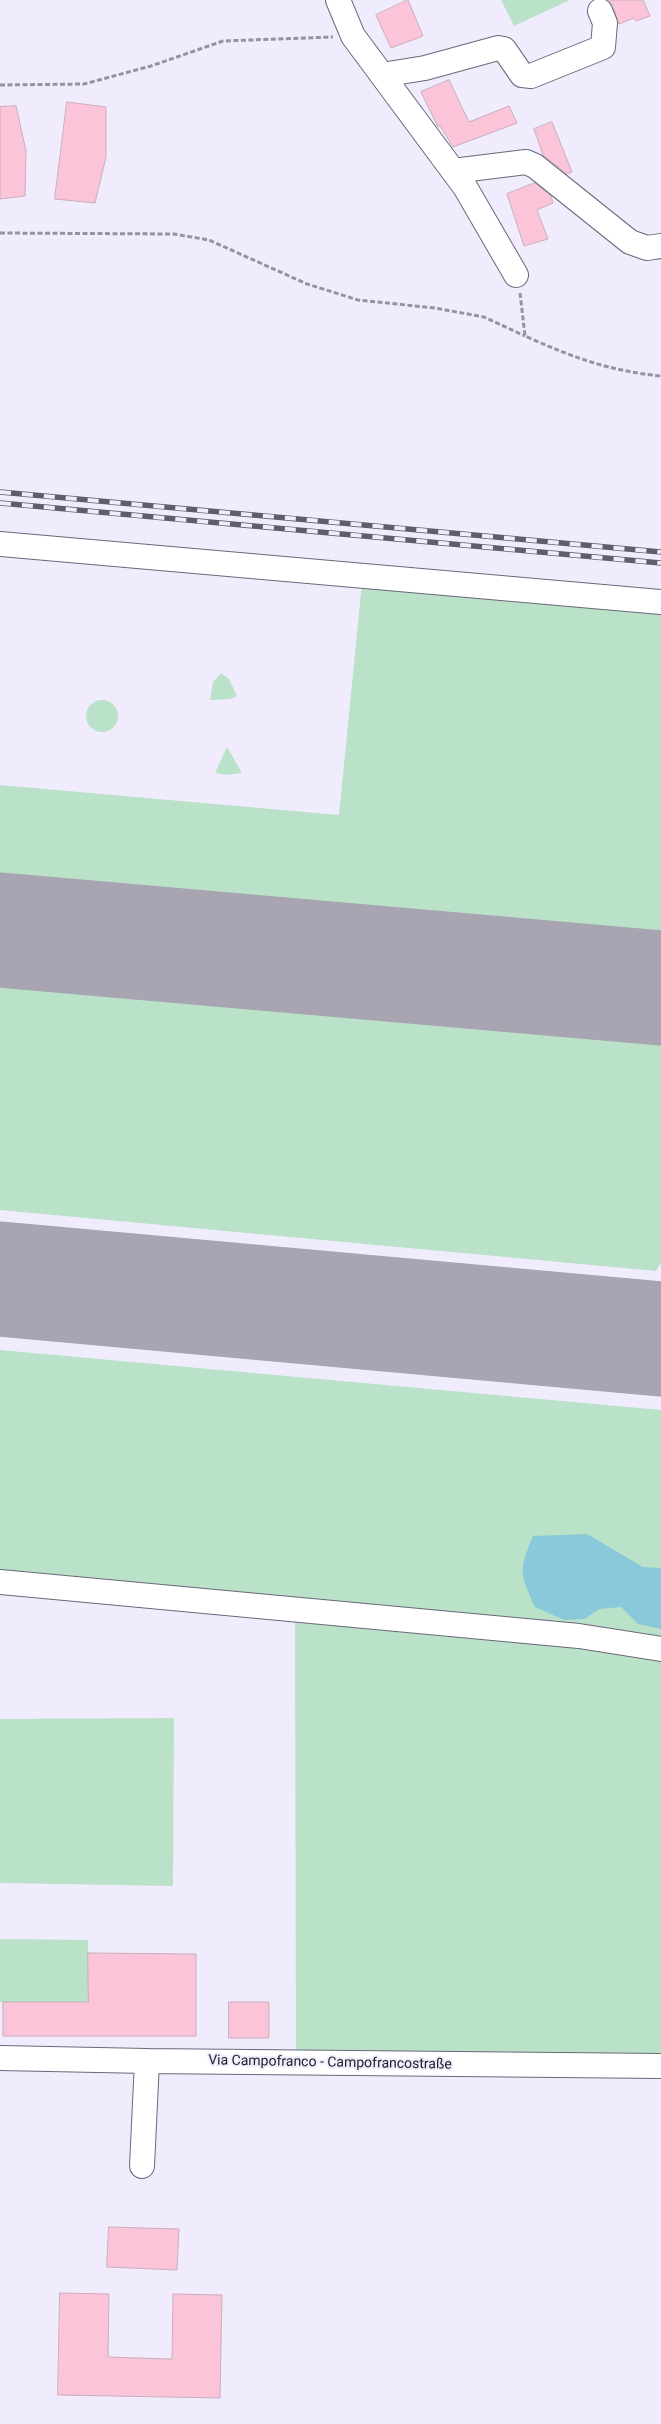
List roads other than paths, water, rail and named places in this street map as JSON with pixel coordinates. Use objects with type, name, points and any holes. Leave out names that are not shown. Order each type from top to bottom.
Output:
[{"type":"street","points":[[338,0],[353,36],[465,187],[516,275]]},
{"type":"street","points":[[382,75],[425,68],[498,48],[504,49],[507,52],[519,73],[531,76],[603,48],[605,23],[600,11]]},
{"type":"street","points":[[453,171],[526,162],[536,166],[630,242],[647,248],[661,246]]},
{"type":"street","points":[[0,544],[661,602]]},
{"type":"street","points":[[0,1582],[579,1636],[661,1649]]},
{"type":"street","name":"Via Campofranco - Campofrancostraße","points":[[0,2058],[661,2066]]},
{"type":"street","points":[[142,2166],[147,2061]]},
{"type":"water","points":[[587,1534],[643,1567],[661,1568],[661,1629],[638,1624],[621,1607],[600,1609],[584,1619],[564,1620],[535,1607],[526,1586],[523,1571],[525,1557],[533,1536]]},
{"type":"railway","points":[[0,492],[661,552]]},
{"type":"railway","points":[[0,503],[661,563]]}]
